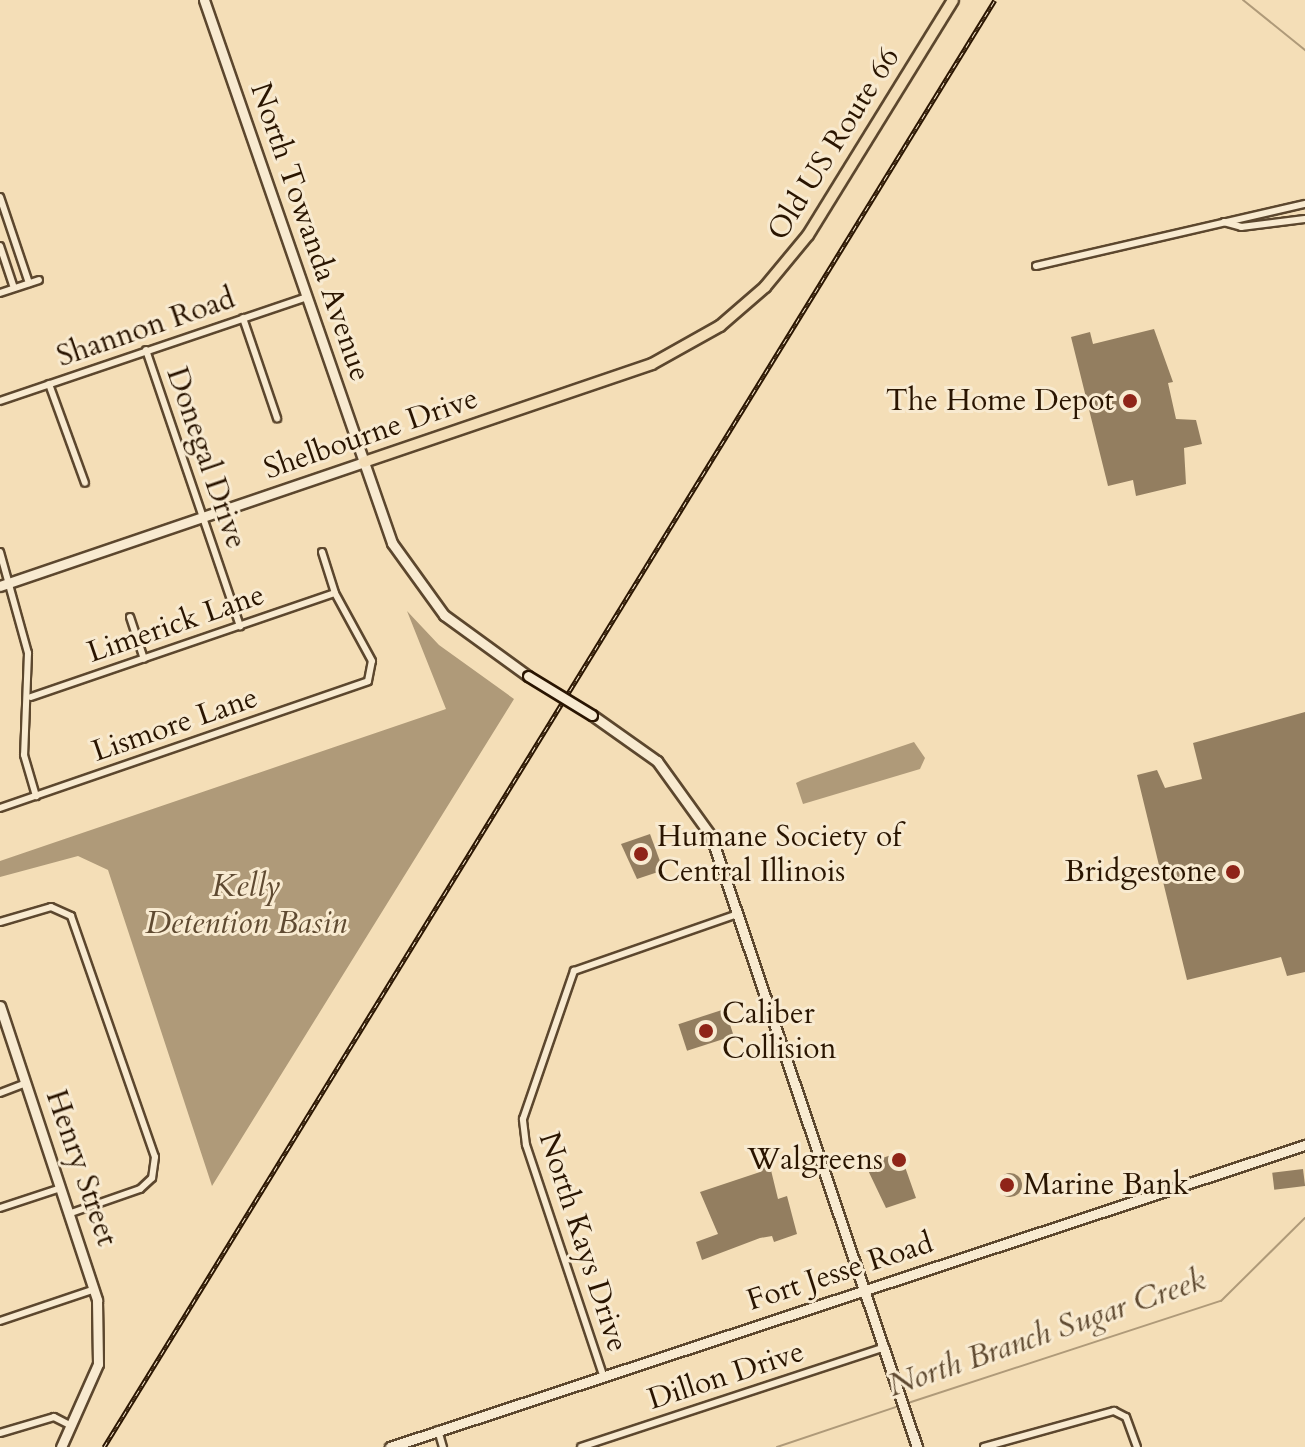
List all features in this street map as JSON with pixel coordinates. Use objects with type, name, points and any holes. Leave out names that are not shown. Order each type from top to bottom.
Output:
[{"type":"main road","name":"North Towanda Avenue","points":[[204,0],[392,543],[422,591],[468,636],[592,715],[657,761],[690,800],[711,836],[917,1447]]},
{"type":"main road","name":"Old US Route 66","points":[[746,305],[808,235],[953,0]]},
{"type":"main road","name":"Shelbourne Drive","points":[[0,586],[652,364],[746,305]]},
{"type":"main road","name":"Henry Street","points":[[0,1006],[95,1289],[100,1349],[74,1426]]},
{"type":"main road","name":"Fort Jesse Road","points":[[390,1447],[1305,1145]]},
{"type":"main road","points":[[61,1447],[74,1426]]},
{"type":"street","points":[[0,197],[29,283]]},
{"type":"street","points":[[1036,266],[1305,204]]},
{"type":"street","points":[[1224,222],[1241,227],[1305,219]]},
{"type":"street","points":[[0,246],[14,288]]},
{"type":"street","points":[[0,293],[39,280]]},
{"type":"street","name":"Shannon Road","points":[[0,401],[307,297]]},
{"type":"street","points":[[243,318],[277,418]]},
{"type":"street","name":"Donegal Drive","points":[[146,350],[240,626]]},
{"type":"street","points":[[49,384],[85,483]]},
{"type":"street","points":[[0,552],[26,639],[31,697],[24,755],[36,796]]},
{"type":"street","points":[[322,552],[335,593]]},
{"type":"street","name":"Limerick Lane","points":[[31,697],[335,593]]},
{"type":"street","name":"Lismore Lane","points":[[0,808],[363,684],[374,666],[335,593]]},
{"type":"street","points":[[130,617],[144,659]]},
{"type":"street","points":[[0,922],[51,907],[71,916],[155,1157],[152,1178],[140,1189],[71,1213]]},
{"type":"street","name":"North Kays Drive","points":[[603,1375],[526,1145],[523,1119],[574,971],[738,914]]},
{"type":"street","points":[[0,1093],[26,1083]]},
{"type":"street","points":[[0,1208],[62,1188]]},
{"type":"street","points":[[0,1321],[95,1289]]},
{"type":"street","name":"Dillon Drive","points":[[581,1447],[885,1347]]},
{"type":"street","points":[[984,1447],[1108,1411],[1122,1414],[1137,1447]]},
{"type":"street","points":[[0,1433],[54,1417],[74,1426]]},
{"type":"street","points":[[438,1430],[443,1447]]},
{"type":"water","name":"Kelly Detention Basin","points":[[407,611],[439,645],[514,699],[212,1186],[108,870],[78,856],[0,877],[0,861],[446,709]]},
{"type":"water","points":[[914,742],[925,758],[920,769],[803,804],[796,783]]},
{"type":"building","name":"The Home Depot","points":[[1154,329],[1173,382],[1168,383],[1176,419],[1196,420],[1202,444],[1184,448],[1186,484],[1136,496],[1133,480],[1108,486],[1071,337],[1090,332],[1093,344]]},
{"type":"building","name":"Bridgestone","points":[[1305,712],[1305,972],[1287,976],[1281,957],[1187,980],[1137,775],[1157,770],[1165,788],[1202,779],[1193,743]]},
{"type":"building","name":"Humane Society of Central Illinois","points":[[650,834],[661,864],[658,872],[637,879],[621,844]]},
{"type":"building","name":"Caliber Collision","points":[[725,1009],[734,1036],[687,1051],[678,1024]]},
{"type":"building","name":"Walgreens","points":[[900,1152],[910,1162],[904,1164],[916,1198],[886,1208],[865,1164]]},
{"type":"building","points":[[769,1162],[778,1199],[787,1196],[797,1234],[774,1242],[772,1236],[760,1238],[702,1260],[696,1242],[718,1234],[700,1192],[760,1172],[757,1166]]},
{"type":"building","points":[[1303,1169],[1305,1186],[1274,1190],[1272,1173]]},
{"type":"building","points":[[1010,1173],[1019,1176],[1022,1185],[1019,1194],[1010,1197],[1001,1194],[998,1185],[1001,1176]]},
{"type":"waterway","points":[[1243,0],[1305,50]]},
{"type":"waterway","name":"North Branch Sugar Creek","points":[[905,1404],[1221,1301],[1305,1218]]},
{"type":"waterway","name":"North Branch Sugar Creek","points":[[777,1447],[899,1406]]},
{"type":"railway","points":[[104,1447],[995,0]]},
{"type":"place","name":"The Home Depot","points":[[1130,401]]},
{"type":"place","name":"Humane Society of Central Illinois","points":[[641,854]]},
{"type":"place","name":"Bridgestone","points":[[1233,872]]},
{"type":"place","name":"Caliber Collision","points":[[706,1031]]},
{"type":"place","name":"Walgreens","points":[[899,1160]]},
{"type":"place","name":"Marine Bank","points":[[1007,1185]]}]
